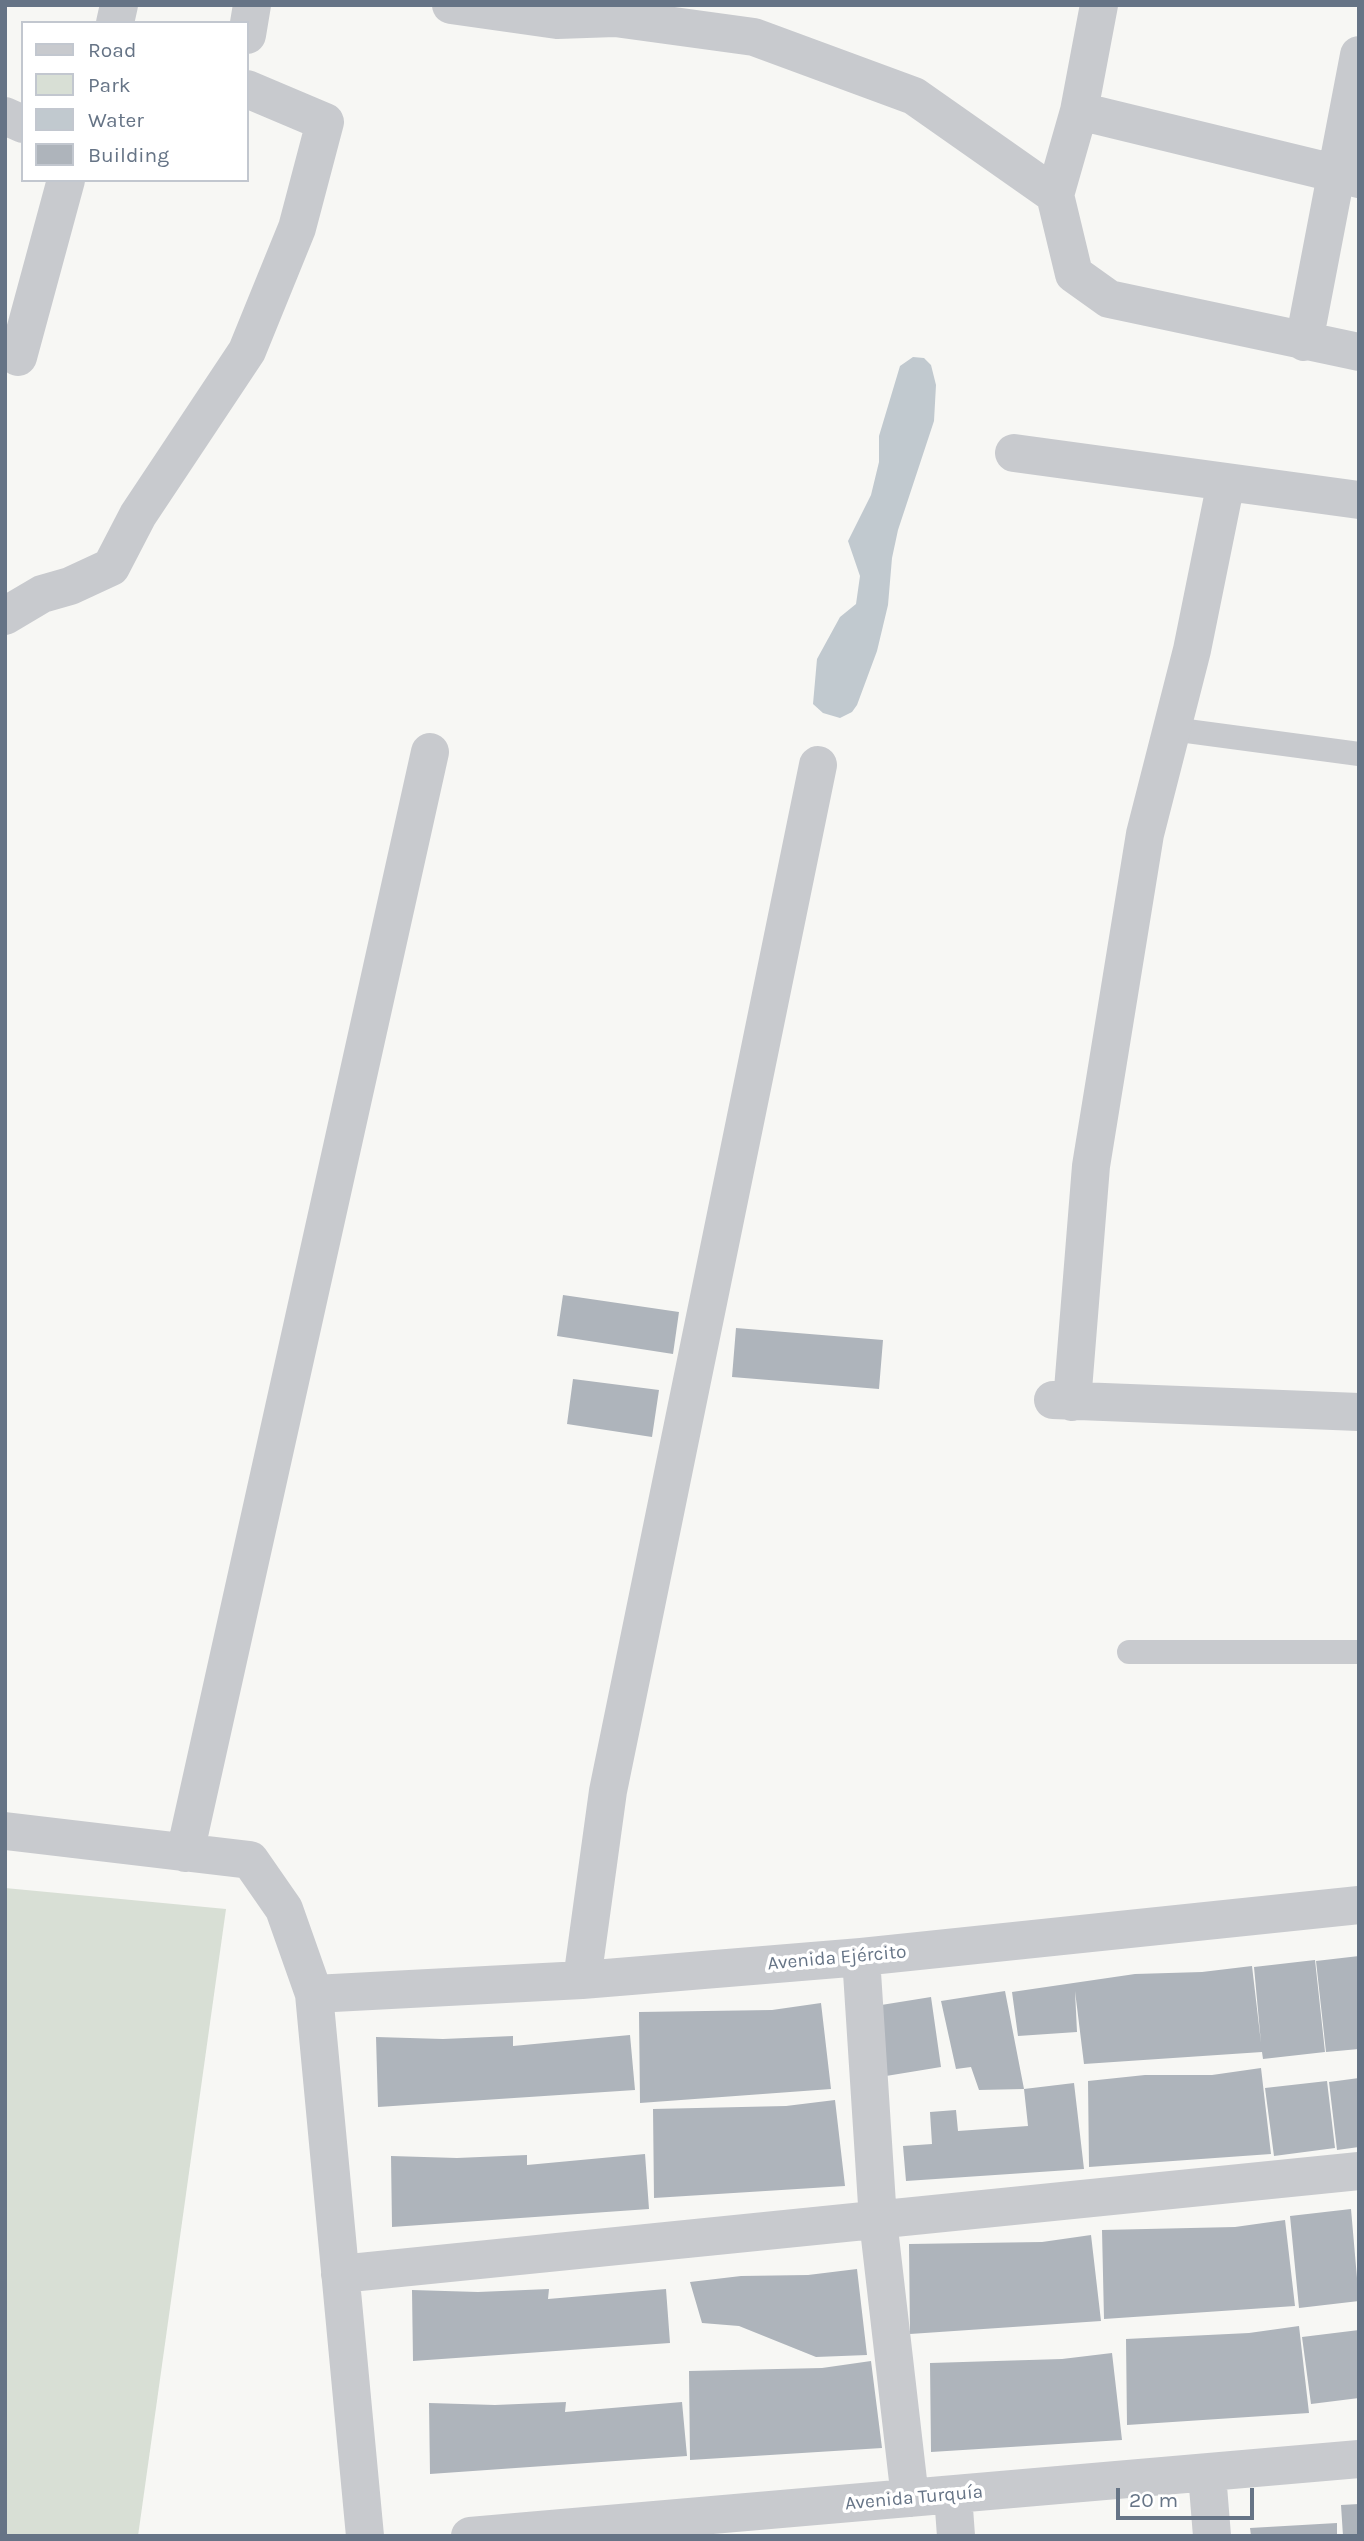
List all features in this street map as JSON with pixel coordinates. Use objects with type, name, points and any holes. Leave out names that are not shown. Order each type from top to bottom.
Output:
[{"type":"street","points":[[248,29],[252,5]]},
{"type":"street","points":[[451,5],[615,18],[754,37],[914,96],[1055,195]]},
{"type":"street","points":[[1099,5],[1079,111],[1055,195],[1074,274],[1109,299],[1359,352]]},
{"type":"street","points":[[1304,342],[1348,177],[1359,55]]},
{"type":"street","points":[[5,616],[33,598],[70,586],[111,567],[138,515],[247,351],[297,228],[325,122],[248,89]]},
{"type":"street","points":[[1079,111],[1348,177]]},
{"type":"street","points":[[5,116],[21,123]]},
{"type":"street","points":[[18,357],[65,182]]},
{"type":"street","points":[[1014,453],[1359,500]]},
{"type":"street","points":[[1226,482],[1192,650],[1145,834],[1091,1166],[1063,1401],[1359,1412]]},
{"type":"street","points":[[185,1853],[430,752]]},
{"type":"street","points":[[582,1980],[608,1791],[818,765]]},
{"type":"street","points":[[5,1831],[250,1860],[284,1909],[314,1994],[365,2536]]},
{"type":"street","name":"Avenida Ejército","points":[[314,1994],[582,1980],[861,1957],[1359,1905]]},
{"type":"street","points":[[861,1957],[878,2220],[911,2498]]},
{"type":"street","points":[[340,2274],[1359,2171]]},
{"type":"street","name":"Avenida Turquía","points":[[470,2536],[673,2527],[911,2498],[1359,2459]]},
{"type":"street","points":[[1207,2474],[1212,2536]]},
{"type":"street","points":[[953,2495],[956,2536]]},
{"type":"lane","points":[[1172,729],[1359,754]]},
{"type":"lane","points":[[1129,1652],[1359,1652]]},
{"type":"green space","points":[[5,1888],[226,1909],[138,2536],[5,2536]]},
{"type":"water","points":[[913,357],[924,358],[931,365],[936,385],[934,421],[898,530],[892,558],[888,605],[877,651],[857,705],[852,712],[840,718],[823,713],[813,704],[817,659],[840,617],[856,604],[860,576],[848,541],[871,495],[879,462],[879,436],[900,366]]},
{"type":"building","points":[[563,1295],[679,1312],[673,1354],[557,1336]]},
{"type":"building","points":[[736,1328],[883,1340],[879,1389],[732,1377]]},
{"type":"building","points":[[573,1379],[659,1390],[652,1437],[567,1424]]},
{"type":"building","points":[[1359,1956],[1359,2049],[1326,2052],[1316,1961]]},
{"type":"building","points":[[1315,1960],[1325,2052],[1263,2059],[1262,2052],[1084,2064],[1075,1991],[1077,2032],[1018,2036],[1012,1992],[1135,1974],[1202,1972],[1252,1966],[1261,2043],[1254,1967]]},
{"type":"building","points":[[1005,1991],[1024,2089],[979,2090],[971,2067],[956,2069],[941,2001]]},
{"type":"building","points":[[931,1997],[941,2067],[886,2076],[875,2006]]},
{"type":"building","points":[[821,2003],[831,2089],[640,2103],[639,2012],[772,2010]]},
{"type":"building","points":[[630,2035],[635,2090],[378,2107],[376,2037],[443,2039],[513,2036],[513,2046]]},
{"type":"building","points":[[1261,2068],[1271,2154],[1089,2167],[1088,2081],[1145,2075],[1212,2075]]},
{"type":"building","points":[[1359,2078],[1359,2147],[1337,2150],[1329,2082]]},
{"type":"building","points":[[1327,2081],[1335,2148],[1274,2156],[1265,2088]]},
{"type":"building","points":[[1074,2083],[1084,2169],[906,2181],[903,2146],[932,2144],[930,2112],[956,2110],[958,2131],[1028,2126],[1024,2089]]},
{"type":"building","points":[[835,2100],[845,2186],[654,2198],[653,2109],[786,2106]]},
{"type":"building","points":[[645,2154],[649,2209],[392,2227],[391,2156],[457,2158],[527,2155],[527,2165]]},
{"type":"building","points":[[1351,2209],[1359,2301],[1299,2308],[1290,2216]]},
{"type":"building","points":[[1285,2220],[1295,2306],[1104,2319],[1102,2230],[1235,2227]]},
{"type":"building","points":[[1091,2235],[1101,2321],[910,2334],[909,2244],[1042,2242]]},
{"type":"building","points":[[857,2269],[867,2355],[816,2357],[739,2326],[702,2323],[690,2282],[741,2276],[808,2275]]},
{"type":"building","points":[[549,2289],[548,2299],[666,2289],[670,2343],[413,2361],[412,2290],[478,2292]]},
{"type":"building","points":[[1299,2326],[1309,2413],[1127,2425],[1126,2339],[1249,2333]]},
{"type":"building","points":[[1359,2330],[1359,2398],[1311,2404],[1302,2337]]},
{"type":"building","points":[[1112,2353],[1122,2440],[931,2452],[930,2363],[1062,2359]]},
{"type":"building","points":[[871,2361],[882,2448],[690,2460],[689,2371],[822,2368]]},
{"type":"building","points":[[566,2402],[565,2412],[682,2402],[687,2456],[430,2474],[429,2403],[495,2405]]},
{"type":"building","points":[[1359,2504],[1359,2536],[1343,2536],[1341,2505]]},
{"type":"building","points":[[1337,2523],[1337,2536],[1251,2536],[1250,2528]]}]
